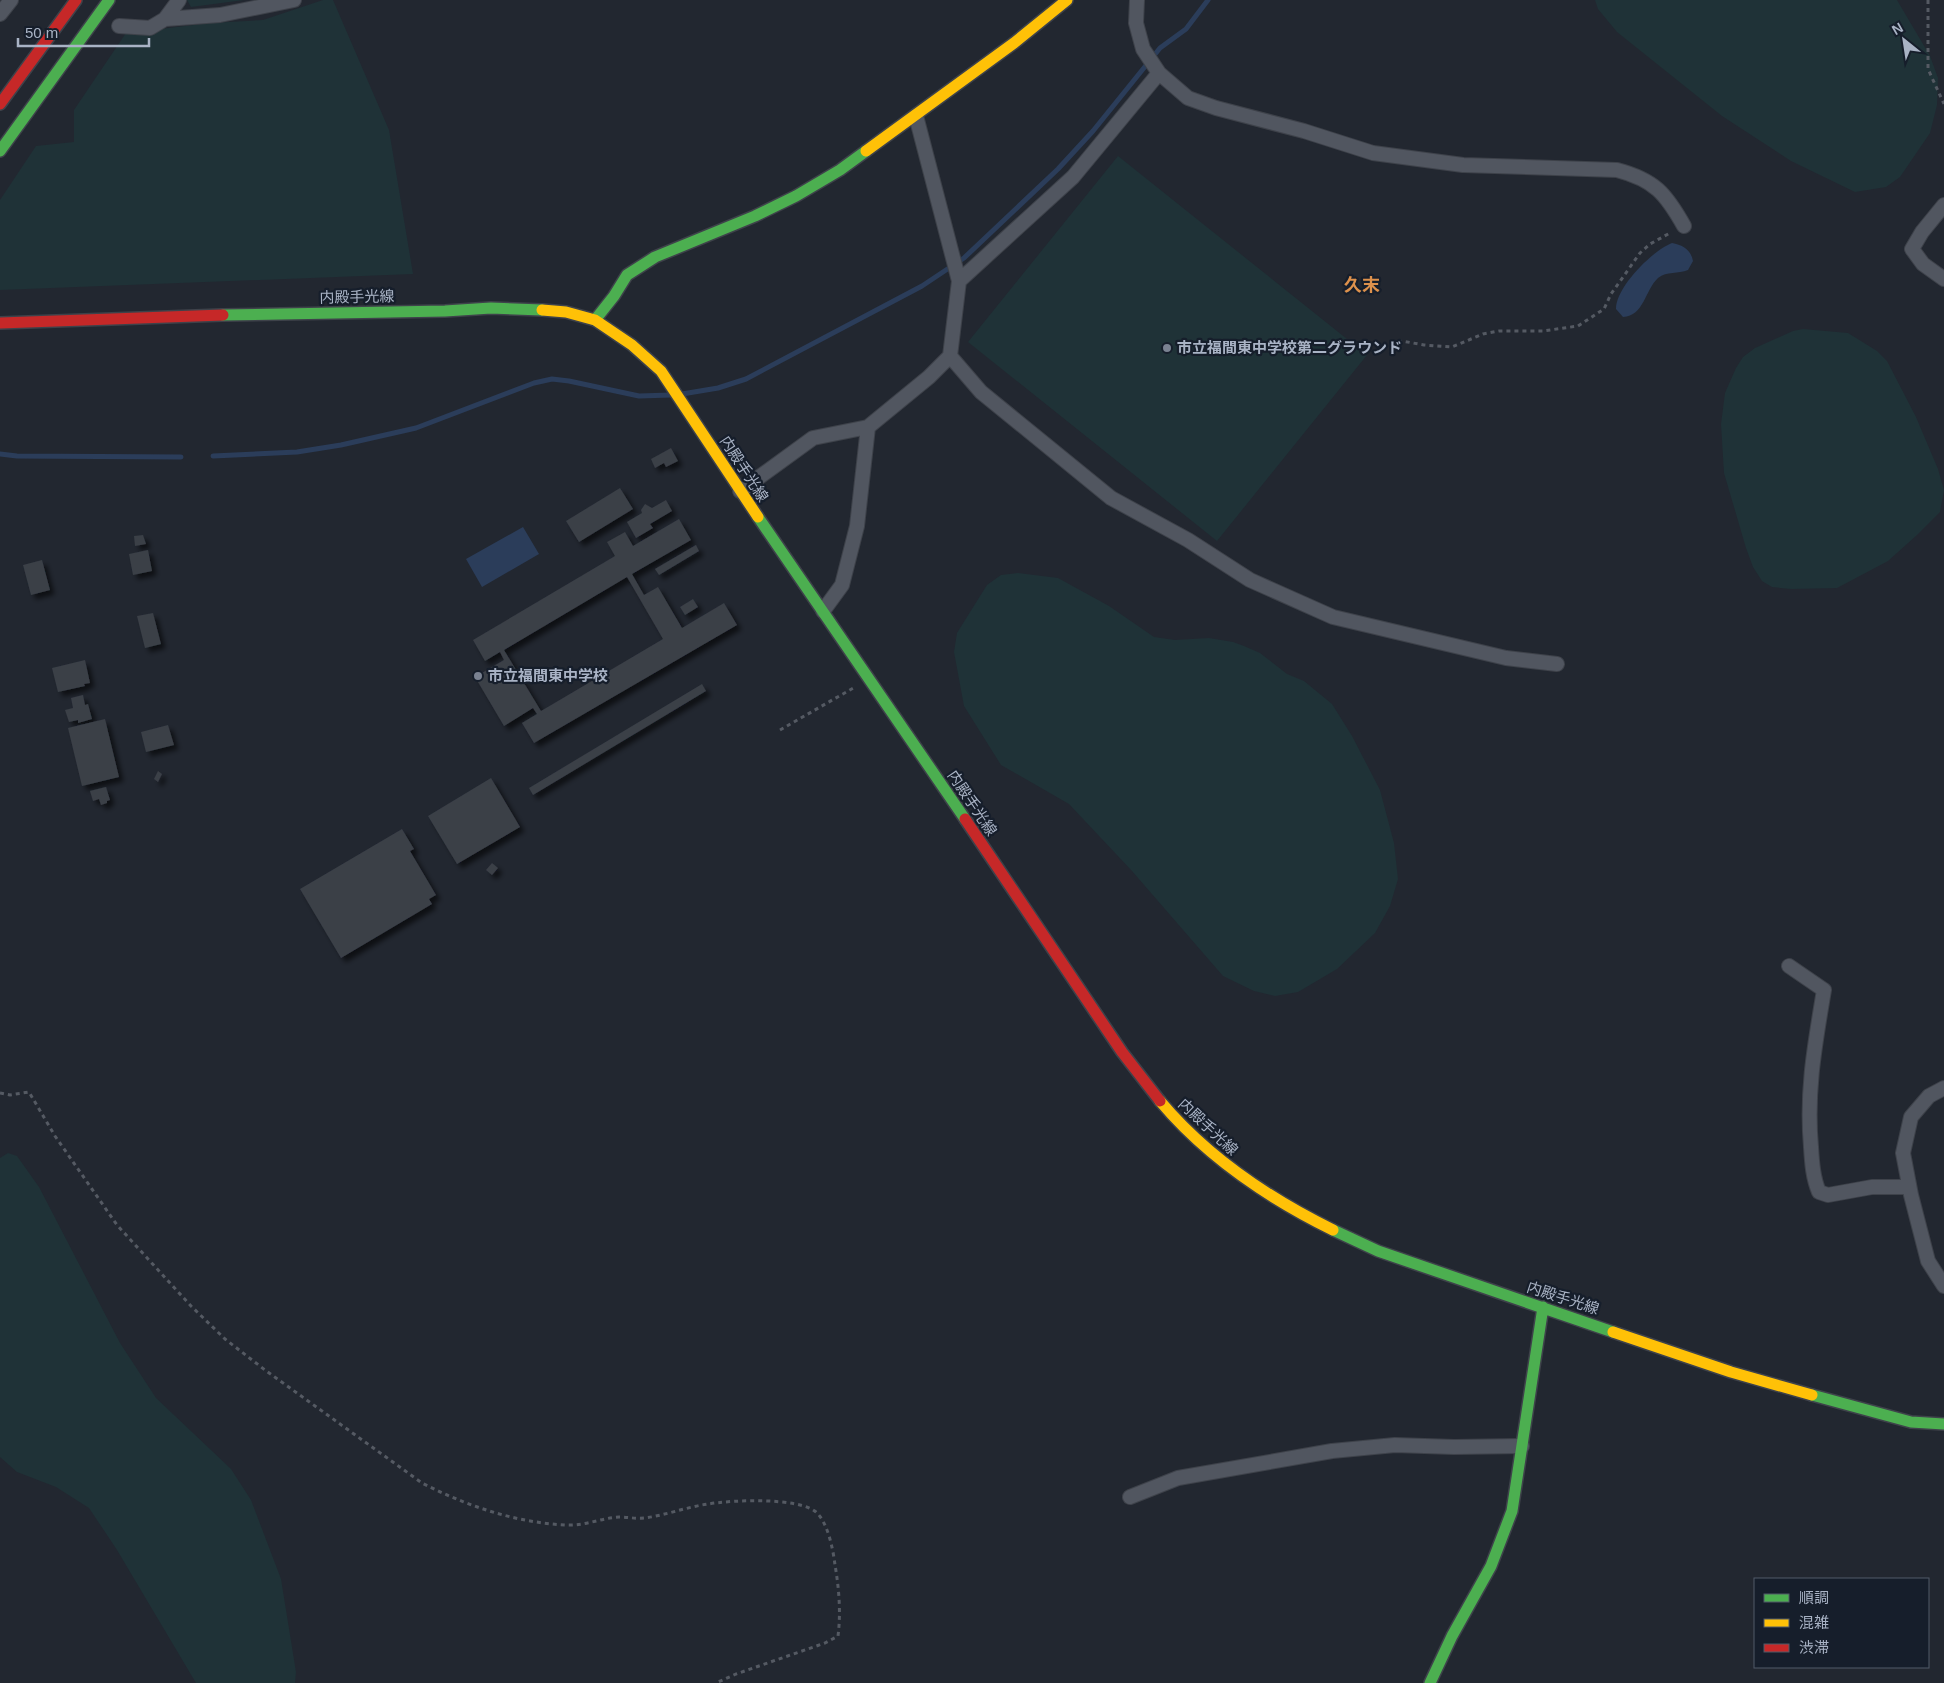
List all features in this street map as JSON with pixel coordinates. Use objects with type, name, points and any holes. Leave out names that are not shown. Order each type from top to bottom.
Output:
[{"type":"main road","points":[[0,104],[76,0]]},
{"type":"main road","points":[[0,151],[109,0]]},
{"type":"main road","points":[[595,320],[614,296],[627,275],[655,257],[755,216],[796,196],[840,170],[1014,43],[1068,0]]},
{"type":"main road","name":"内殿手光線","points":[[0,323],[125,318],[445,311],[491,308],[566,312],[595,320],[632,345],[661,371],[740,491],[870,679],[1122,1052],[1149,1088],[1180,1123],[1236,1173],[1338,1233],[1378,1251],[1732,1372],[1911,1422],[1944,1424]]},
{"type":"main road","points":[[1430,1683],[1452,1636],[1494,1557],[1512,1511],[1543,1307]]},
{"type":"street","points":[[0,14],[11,0]]},
{"type":"street","points":[[166,19],[179,0]]},
{"type":"street","points":[[120,26],[150,28],[166,19],[220,15],[294,0]]},
{"type":"street","points":[[1137,0],[1136,23],[1143,49],[1159,73],[1188,98],[1216,108],[1304,131],[1373,153],[1463,165],[1617,170],[1636,175],[1653,184],[1672,205],[1684,226]]},
{"type":"street","points":[[959,280],[1073,177],[1159,73]]},
{"type":"street","points":[[740,491],[813,438],[868,427],[929,377],[950,356],[959,280],[916,116]]},
{"type":"street","points":[[1944,204],[1922,232],[1912,250],[1923,264],[1944,279]]},
{"type":"street","points":[[950,356],[981,392],[1111,498],[1188,540],[1250,580],[1333,616],[1506,658],[1557,664]]},
{"type":"street","points":[[823,612],[842,584],[855,534],[868,427]]},
{"type":"street","points":[[1789,966],[1824,990],[1810,1071],[1809,1125],[1814,1180],[1819,1192],[1828,1194],[1872,1187],[1909,1188]]},
{"type":"street","points":[[1944,1088],[1930,1096],[1911,1118],[1903,1153],[1909,1188],[1928,1261],[1944,1286]]},
{"type":"street","points":[[1130,1497],[1178,1478],[1332,1451],[1395,1445],[1454,1447],[1522,1446]]},
{"type":"path","points":[[1928,0],[1928,69],[1944,104]]},
{"type":"path","points":[[1383,348],[1402,341],[1452,347],[1483,334],[1499,331],[1543,331],[1578,326],[1604,309],[1640,253],[1650,244],[1684,226]]},
{"type":"path","points":[[780,730],[870,679]]},
{"type":"path","points":[[0,1093],[10,1095],[29,1092],[55,1136],[117,1225],[225,1339],[265,1370],[415,1477],[446,1495],[469,1505],[500,1514],[567,1525],[584,1525],[620,1517],[647,1518],[709,1504],[751,1501],[787,1503],[808,1507],[818,1514],[832,1544],[837,1578],[840,1624],[838,1636],[825,1643],[736,1674],[716,1683]]},
{"type":"green space","points":[[187,0],[244,0],[191,7]]},
{"type":"green space","points":[[323,0],[333,0],[389,130],[413,274],[0,290],[0,200],[36,146],[74,142],[74,110],[126,33],[211,23],[263,20]]},
{"type":"green space","points":[[1595,0],[1897,0],[1930,56],[1938,78],[1937,105],[1930,133],[1900,177],[1886,187],[1855,192],[1791,161],[1722,116],[1617,32],[1598,9]]},
{"type":"green space","name":"市立福間東中学校第二グラウンド","points":[[1118,156],[1367,355],[1217,541],[968,342]]},
{"type":"green space","points":[[1803,329],[1848,333],[1877,351],[1887,361],[1916,417],[1938,469],[1944,490],[1940,512],[1917,535],[1888,561],[1837,588],[1791,589],[1772,587],[1762,581],[1753,567],[1746,548],[1724,473],[1721,424],[1725,393],[1736,368],[1743,357],[1755,348],[1793,331]]},
{"type":"green space","points":[[1018,573],[1058,578],[1109,606],[1154,637],[1175,640],[1209,638],[1244,646],[1260,653],[1287,674],[1304,681],[1332,704],[1352,736],[1380,790],[1394,843],[1398,879],[1390,906],[1375,933],[1337,969],[1298,992],[1275,996],[1254,991],[1223,976],[1132,871],[1069,804],[1001,765],[964,706],[954,652],[957,633],[987,585],[1001,575]]},
{"type":"green space","points":[[8,1153],[17,1156],[39,1187],[120,1343],[156,1398],[231,1469],[251,1500],[281,1579],[296,1672],[295,1683],[196,1683],[117,1550],[89,1508],[56,1487],[17,1472],[0,1457],[0,1158]]},
{"type":"water","points":[[1672,243],[1680,245],[1690,254],[1693,261],[1688,270],[1665,274],[1658,278],[1636,312],[1630,316],[1623,317],[1616,309],[1618,300],[1628,281],[1645,262]]},
{"type":"water","points":[[523,527],[539,554],[482,587],[466,559]]},
{"type":"building","points":[[671,448],[678,461],[666,467],[664,463],[655,468],[651,459]]},
{"type":"building","points":[[620,488],[633,509],[579,542],[566,521]]},
{"type":"building","points":[[666,500],[672,511],[650,524],[653,528],[636,538],[627,522],[642,513],[641,510],[645,504],[652,508]]},
{"type":"building","points":[[679,519],[691,540],[632,574],[644,595],[658,587],[682,628],[724,603],[737,625],[534,743],[522,723],[537,714],[533,708],[504,726],[475,677],[504,660],[500,652],[485,661],[473,640],[615,556],[607,542],[625,532],[633,546]],"holes":[[[627,577],[663,639],[541,711],[504,650]]]},
{"type":"building","points":[[143,535],[146,544],[135,546],[134,536]]},
{"type":"building","points":[[696,545],[699,551],[659,575],[655,569]]},
{"type":"building","points":[[148,550],[152,571],[133,575],[129,554]]},
{"type":"building","points":[[42,560],[50,590],[31,595],[23,565]]},
{"type":"building","points":[[693,599],[698,607],[685,615],[680,607]]},
{"type":"building","points":[[153,613],[161,644],[145,648],[137,616]]},
{"type":"building","points":[[85,660],[90,683],[84,684],[85,686],[58,692],[52,668]]},
{"type":"building","points":[[702,684],[706,691],[533,795],[529,788]]},
{"type":"building","points":[[83,695],[85,705],[88,704],[92,719],[78,723],[78,720],[69,722],[65,710],[73,708],[71,698]]},
{"type":"building","points":[[105,719],[119,777],[82,786],[68,728]]},
{"type":"building","points":[[168,725],[174,745],[146,752],[141,732]]},
{"type":"building","points":[[158,771],[162,774],[158,782],[154,779]]},
{"type":"building","points":[[491,778],[520,827],[457,864],[428,816]]},
{"type":"building","points":[[106,787],[110,800],[101,805],[99,799],[93,801],[90,791]]},
{"type":"building","points":[[402,829],[414,849],[410,851],[436,895],[429,899],[432,904],[341,958],[300,889]]},
{"type":"building","points":[[492,863],[498,868],[492,875],[486,870]]},
{"type":"waterway","points":[[682,394],[718,388],[746,379],[922,286],[964,258],[1058,169],[1093,131],[1160,48],[1186,29],[1208,0]]},
{"type":"waterway","points":[[213,456],[297,452],[341,445],[416,428],[534,383],[552,379],[639,396],[671,395]]},
{"type":"waterway","points":[[0,454],[17,456],[181,457]]},
{"type":"traffic: fast","points":[[0,151],[109,0]]},
{"type":"traffic: fast","points":[[595,320],[614,296],[627,275],[655,257],[755,216],[796,196],[840,170],[866,151]]},
{"type":"traffic: fast","points":[[223,315],[445,311],[491,308],[542,310]]},
{"type":"traffic: fast","points":[[758,517],[965,819]]},
{"type":"traffic: fast","points":[[1333,1230],[1378,1251],[1613,1332]]},
{"type":"traffic: fast","points":[[1430,1683],[1452,1636],[1491,1566],[1512,1511],[1543,1307]]},
{"type":"traffic: fast","points":[[1812,1395],[1911,1422],[1944,1424]]},
{"type":"traffic: slow","points":[[866,151],[1014,43],[1067,0]]},
{"type":"traffic: slow","points":[[542,310],[566,312],[595,320],[632,345],[661,371],[758,517]]},
{"type":"traffic: slow","points":[[1160,1101],[1178,1121],[1218,1158],[1262,1190],[1333,1230]]},
{"type":"traffic: slow","points":[[1613,1332],[1731,1372],[1812,1395]]},
{"type":"traffic: jam","points":[[0,104],[76,0]]},
{"type":"traffic: jam","points":[[0,323],[223,315]]},
{"type":"traffic: jam","points":[[965,819],[1122,1052],[1160,1101]]},
{"type":"place","name":"市立福間東中学校第二グラウンド","points":[[1167,348]]},
{"type":"place","name":"市立福間東中学校","points":[[478,676]]},
{"type":"district","name":"久末","points":[[1362,285]]}]
